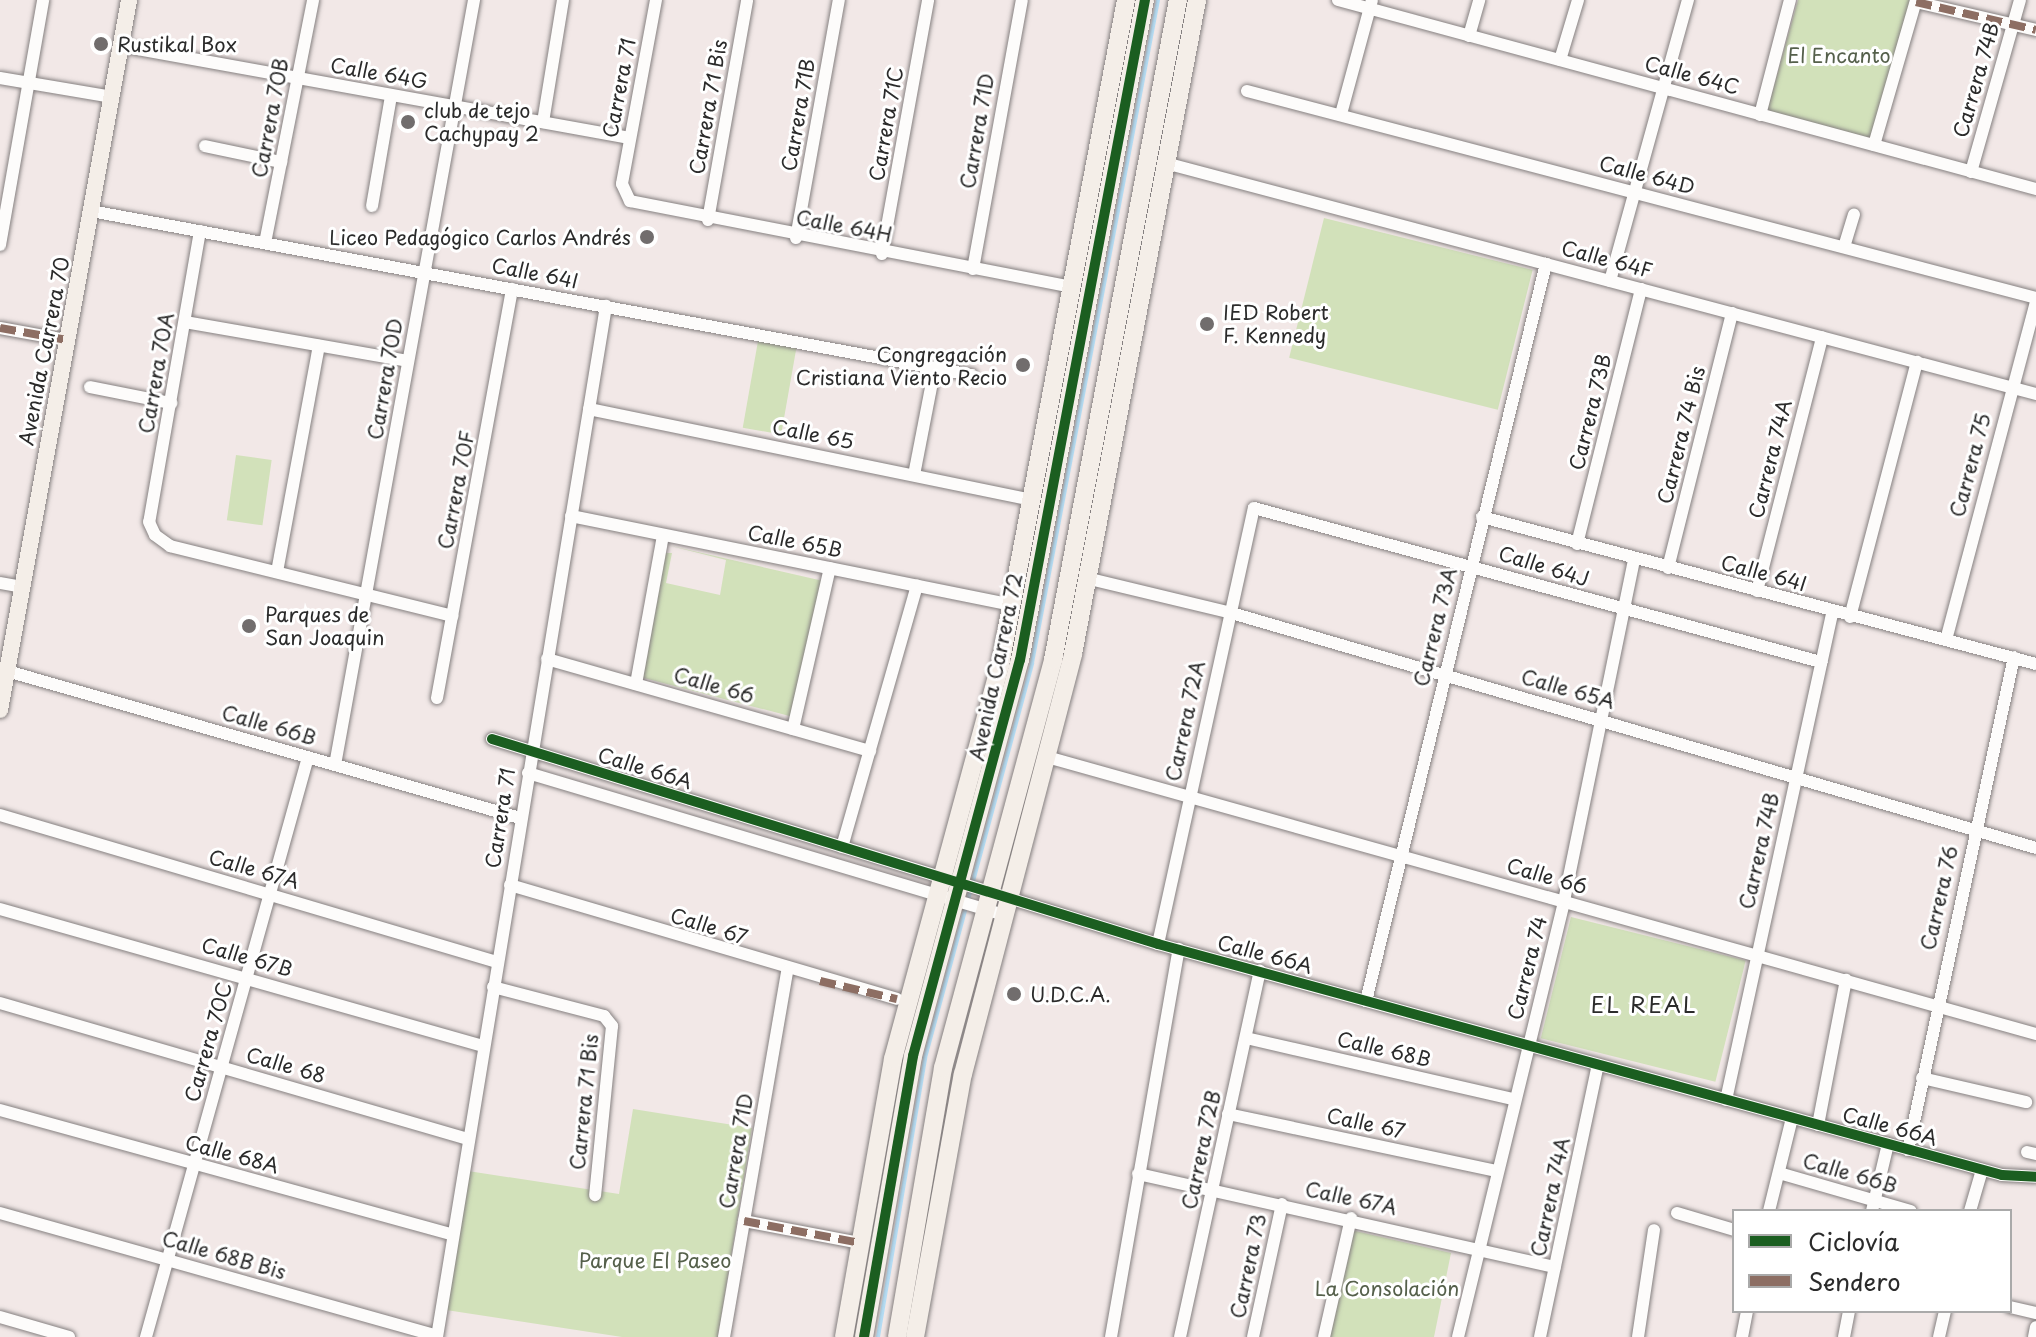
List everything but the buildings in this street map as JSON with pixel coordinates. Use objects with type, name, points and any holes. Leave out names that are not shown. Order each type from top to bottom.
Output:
[{"type":"highway","name":"Avenida Carrera 72","points":[[844,1337],[893,1059],[954,891],[1126,0]]},
{"type":"highway","name":"Avenida Carrera 72","points":[[864,1337],[908,1075],[954,891],[1020,660],[1145,0]]},
{"type":"highway","points":[[897,1337],[943,1068],[991,902],[1053,660],[1093,432],[1178,0]]},
{"type":"highway","points":[[915,1337],[991,902],[1047,757],[1086,578],[1103,468],[1169,164],[1197,0]]},
{"type":"highway","points":[[1116,54],[1131,84]]},
{"type":"highway","points":[[1107,362],[1133,337]]},
{"type":"highway","points":[[1046,407],[1071,381]]},
{"type":"highway","points":[[1093,432],[1103,468]]},
{"type":"highway","points":[[850,1306],[874,1283]]},
{"type":"main road","name":"Avenida Carrera 70","points":[[0,710],[129,0]]},
{"type":"street","points":[[0,245],[43,0]]},
{"type":"street","name":"Carrera 70B","points":[[265,243],[313,0]]},
{"type":"street","name":"Carrera 70D","points":[[335,765],[474,0]]},
{"type":"street","points":[[543,122],[563,0]]},
{"type":"street","name":"Carrera 71","points":[[622,184],[656,0]]},
{"type":"street","name":"Carrera 71 Bis","points":[[708,220],[747,0]]},
{"type":"street","name":"Carrera 71B","points":[[796,238],[839,0]]},
{"type":"street","name":"Carrera 71C","points":[[882,254],[928,0]]},
{"type":"street","name":"Carrera 71D","points":[[973,269],[1022,0]]},
{"type":"street","name":"Calle 64C","points":[[1338,0],[1371,4],[1469,36],[2036,189]]},
{"type":"street","points":[[1469,36],[1479,0]]},
{"type":"street","points":[[1560,60],[1578,0]]},
{"type":"street","points":[[1610,281],[1688,0]]},
{"type":"street","points":[[1760,115],[1790,0]]},
{"type":"street","name":"Carrera 74B","points":[[1971,172],[2020,0]]},
{"type":"street","points":[[1874,145],[1916,1],[2036,30]]},
{"type":"street","points":[[1341,114],[1371,4]]},
{"type":"street","name":"Calle 64G","points":[[121,46],[630,138]]},
{"type":"street","points":[[0,78],[112,97]]},
{"type":"street","name":"Calle 64D","points":[[1247,91],[2036,300]]},
{"type":"street","points":[[372,206],[391,96]]},
{"type":"street","points":[[205,146],[281,162]]},
{"type":"street","name":"Calle 64F","points":[[1169,164],[2036,394]]},
{"type":"street","name":"Calle 64H","points":[[622,184],[630,201],[708,220],[1071,287]]},
{"type":"street","name":"Calle 64I","points":[[91,211],[972,375]]},
{"type":"street","points":[[1844,247],[1854,215]]},
{"type":"street","name":"Carrera 70A","points":[[200,231],[149,522],[170,546],[277,572]]},
{"type":"street","name":"Carrera 73A","points":[[1366,1001],[1443,673],[1546,264]]},
{"type":"street","name":"Carrera 70F","points":[[437,698],[512,289]]},
{"type":"street","name":"Carrera 73B","points":[[1577,544],[1641,289]]},
{"type":"street","name":"Carrera 75","points":[[1946,640],[2036,300]]},
{"type":"street","name":"Carrera 71","points":[[437,1336],[606,306]]},
{"type":"street","name":"Carrera 74 Bis","points":[[1668,568],[1732,313]]},
{"type":"street","points":[[185,322],[408,361]]},
{"type":"street","points":[[0,328],[67,340]]},
{"type":"street","name":"Carrera 74A","points":[[1757,591],[1822,337]]},
{"type":"street","points":[[319,346],[277,572],[452,616]]},
{"type":"street","points":[[1850,617],[1917,362]]},
{"type":"street","points":[[914,475],[935,367]]},
{"type":"street","points":[[90,387],[171,403]]},
{"type":"street","name":"Calle 65","points":[[589,409],[1028,499]]},
{"type":"street","name":"Calle 64J","points":[[1254,508],[1821,662]]},
{"type":"street","name":"Carrera 72A","points":[[1158,944],[1228,612],[1254,508]]},
{"type":"street","name":"Calle 65B","points":[[571,516],[1011,605]]},
{"type":"street","name":"Calle 64I","points":[[1482,517],[1832,613],[2036,664]]},
{"type":"street","points":[[636,684],[663,535]]},
{"type":"street","name":"Carrera 74","points":[[1458,1337],[1513,1099],[1564,901],[1634,559]]},
{"type":"street","points":[[793,729],[830,568]]},
{"type":"street","name":"Calle 65A","points":[[1086,578],[1228,612],[1443,673],[2036,848]]},
{"type":"street","points":[[0,583],[22,587]]},
{"type":"street","points":[[842,847],[917,586]]},
{"type":"street","name":"Carrera 74B","points":[[1726,1100],[1755,955],[1832,613]]},
{"type":"street","name":"Carrera 76","points":[[1908,1150],[1935,1005],[2014,657]]},
{"type":"street","name":"Calle 66","points":[[547,659],[870,751]]},
{"type":"street","name":"Calle 66B","points":[[7,671],[520,818]]},
{"type":"street","name":"Calle 66A","points":[[492,739],[842,847],[954,891],[991,902]]},
{"type":"street","name":"Carrera 70C","points":[[146,1337],[308,757]]},
{"type":"street","name":"Calle 66","points":[[1047,757],[2036,1034]]},
{"type":"street","name":"Calle 66A","points":[[528,773],[991,902],[1179,949],[1982,1170],[2036,1177]]},
{"type":"street","name":"Calle 67A","points":[[0,815],[497,962]]},
{"type":"street","name":"Calle 67","points":[[510,885],[820,981],[897,999]]},
{"type":"street","name":"Calle 67B","points":[[0,909],[483,1046]]},
{"type":"street","points":[[1111,1337],[1179,949]]},
{"type":"street","name":"Carrera 71D","points":[[724,1337],[787,971]]},
{"type":"street","name":"Carrera 72B","points":[[1180,1337],[1260,971]]},
{"type":"street","points":[[1818,1125],[1846,980]]},
{"type":"street","name":"Carrera 71 Bis","points":[[493,987],[604,1016],[614,1040],[595,1195]]},
{"type":"street","name":"Calle 68","points":[[0,1003],[469,1139]]},
{"type":"street","name":"Calle 68B","points":[[1246,1038],[1513,1099]]},
{"type":"street","name":"Carrera 74A","points":[[1540,1337],[1598,1065]]},
{"type":"street","points":[[1922,1078],[2026,1102]]},
{"type":"street","name":"Calle 68A","points":[[0,1110],[453,1235]]},
{"type":"street","name":"Calle 67","points":[[1228,1114],[1497,1171]]},
{"type":"street","points":[[1770,1209],[1792,1118]]},
{"type":"street","points":[[1873,1206],[1888,1144]]},
{"type":"street","points":[[1971,1209],[1982,1170]]},
{"type":"street","name":"Calle 66B","points":[[1779,1173],[1873,1206],[1896,1209]]},
{"type":"street","name":"Calle 67A","points":[[1138,1174],[1214,1187],[1555,1267]]},
{"type":"street","name":"Carrera 73","points":[[1253,1337],[1282,1204]]},
{"type":"street","name":"Calle 68B Bis","points":[[0,1213],[437,1336]]},
{"type":"street","points":[[1677,1213],[1732,1229]]},
{"type":"street","points":[[1324,1337],[1351,1218]]},
{"type":"street","points":[[744,1221],[860,1243]]},
{"type":"street","points":[[1638,1337],[1654,1230]]},
{"type":"street","points":[[2012,1307],[2036,1313]]},
{"type":"street","points":[[1742,1337],[1747,1313]]},
{"type":"street","points":[[1844,1337],[1849,1313]]},
{"type":"street","points":[[1939,1337],[1945,1313]]},
{"type":"street","points":[[0,1317],[69,1337]]},
{"type":"street","points":[[2034,1337],[2036,1327]]},
{"type":"green space","name":"El Encanto","points":[[1798,0],[1911,0],[1871,140],[1767,111]]},
{"type":"green space","points":[[1324,218],[1533,270],[1498,410],[1289,358]]},
{"type":"green space","points":[[758,341],[796,348],[781,434],[743,428]]},
{"type":"green space","points":[[236,455],[272,460],[262,525],[227,520]]},
{"type":"green space","points":[[667,545],[832,583],[797,718],[640,677],[662,553],[672,553],[666,583],[720,595],[726,560]]},
{"type":"green space","points":[[1571,917],[1746,961],[1715,1082],[1541,1038]]},
{"type":"green space","name":"Parque El Paseo","points":[[633,1109],[752,1128],[718,1337],[622,1337],[446,1310],[468,1171],[619,1194]]},
{"type":"green space","name":"La Consolación","points":[[1351,1230],[1451,1253],[1434,1337],[1326,1337]]},
{"type":"waterway","points":[[878,1337],[925,1058],[1032,663],[1158,0]]},
{"type":"marked path","points":[[1916,2],[2036,30]]},
{"type":"marked path","points":[[0,328],[67,340]]},
{"type":"marked path","points":[[820,981],[897,999]]},
{"type":"marked path","points":[[744,1221],[860,1243]]},
{"type":"cycle path","points":[[864,1337],[913,1056],[1020,660],[1145,0]]},
{"type":"cycle path","points":[[492,739],[1158,944],[2002,1175],[2036,1177]]},
{"type":"place","name":"Rustikal Box","points":[[101,44]]},
{"type":"place","name":"club de tejo Cachypay 2","points":[[408,122]]},
{"type":"place","name":"Liceo Pedagógico Carlos Andrés","points":[[647,237]]},
{"type":"place","name":"IED Robert F. Kennedy","points":[[1207,324]]},
{"type":"place","name":"Congregación Cristiana Viento Recio","points":[[1023,365]]},
{"type":"place","name":"Parques de San Joaquin","points":[[249,626]]},
{"type":"place","name":"U.D.C.A.","points":[[1014,994]]},
{"type":"district","name":"EL REAL","points":[[1644,1004]]}]
